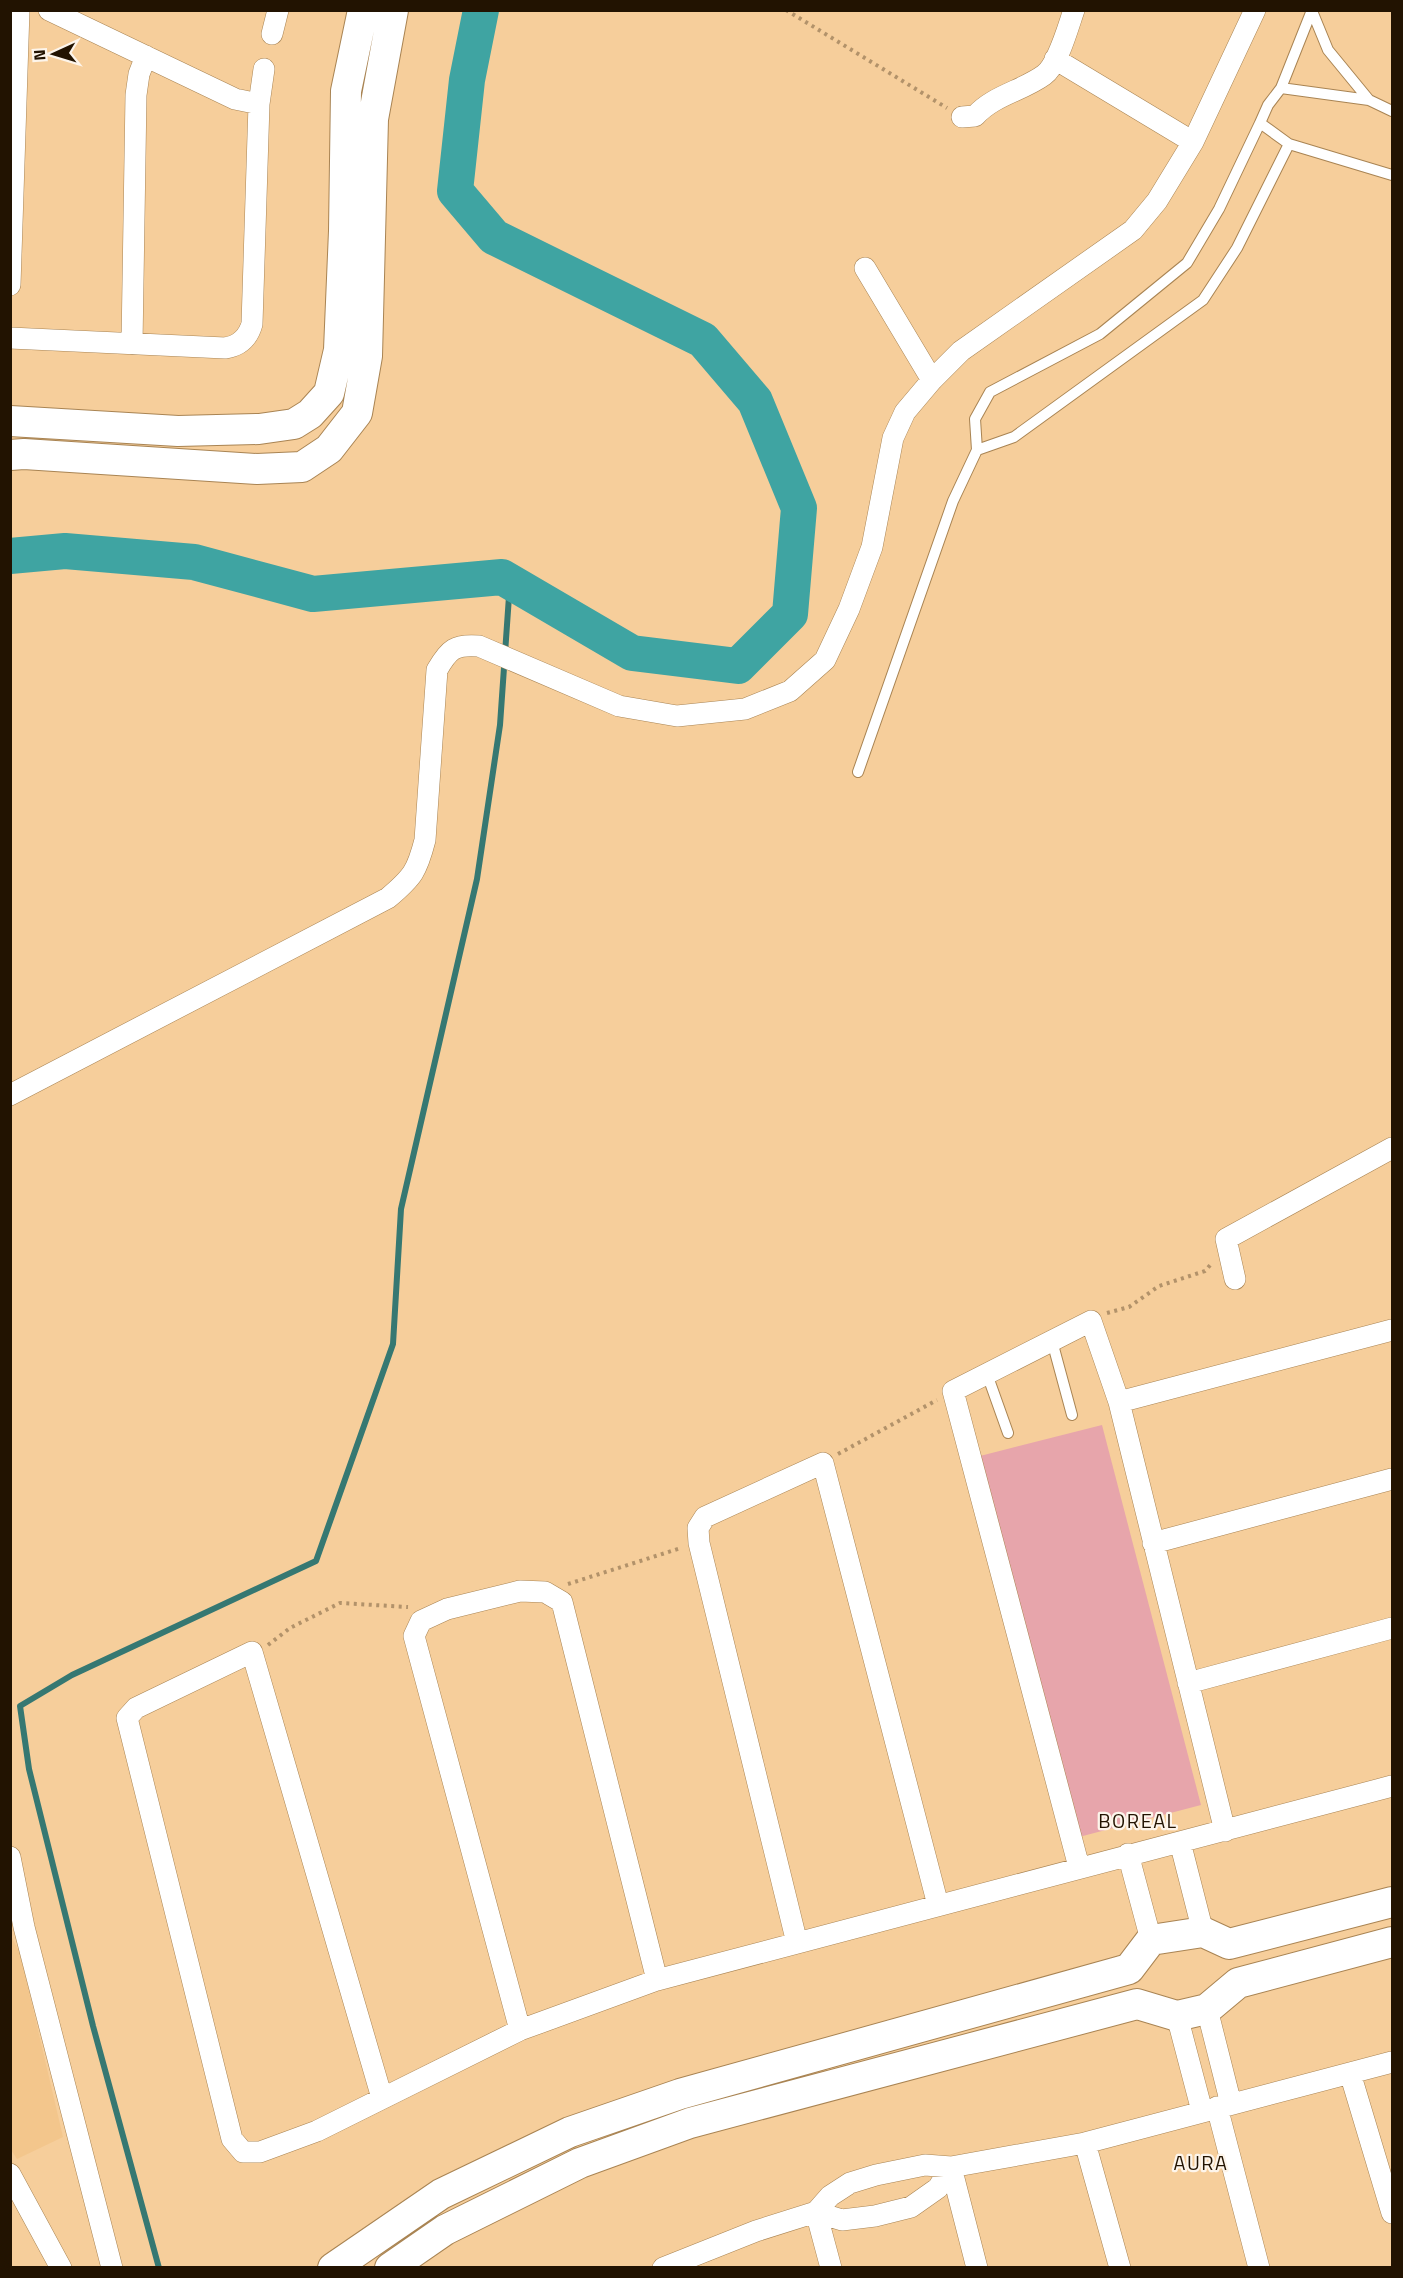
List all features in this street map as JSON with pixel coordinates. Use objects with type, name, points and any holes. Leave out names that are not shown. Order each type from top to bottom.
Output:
[{"type":"street","points":[[10,285],[19,10]]},
{"type":"street","points":[[50,10],[236,99],[259,104]]},
{"type":"street","points":[[272,34],[278,10]]},
{"type":"street","points":[[363,10],[346,92],[339,350],[329,393],[310,414],[294,424],[259,429],[178,431],[22,421],[25,441],[17,454],[257,469],[302,466],[329,449],[357,413],[367,356],[373,119],[393,10]]},
{"type":"street","points":[[962,117],[975,116],[985,106],[1046,74],[1055,59],[1074,10]]},
{"type":"street","points":[[10,1095],[388,898],[408,881],[418,866],[425,840],[437,670],[447,653],[462,645],[479,646],[619,706],[677,716],[745,709],[790,692],[825,660],[849,609],[872,547],[893,438],[906,412],[932,380],[961,351],[1133,230],[1158,201],[1193,142],[1255,10]]},
{"type":"street","points":[[132,344],[136,95],[139,74],[146,56]]},
{"type":"street","points":[[1055,59],[1193,142]]},
{"type":"street","points":[[10,338],[225,348],[238,345],[247,336],[252,324],[259,104],[264,69]]},
{"type":"street","points":[[865,268],[932,380]]},
{"type":"street","points":[[1236,1279],[1226,1239],[1392,1148]]},
{"type":"street","points":[[1078,1867],[953,1391],[1091,1321],[1119,1402],[1225,1831]]},
{"type":"street","points":[[1119,1402],[1392,1330]]},
{"type":"street","points":[[797,1942],[699,1542],[698,1528],[705,1517],[823,1463],[938,1905]]},
{"type":"street","points":[[1153,1543],[1392,1479]]},
{"type":"street","points":[[520,2030],[414,1636],[422,1621],[447,1609],[520,1591],[545,1592],[562,1602],[657,1980]]},
{"type":"street","points":[[1188,1683],[1392,1628]]},
{"type":"street","points":[[382,2098],[252,1653],[136,1708],[127,1718],[231,2139],[243,2152],[260,2152],[317,2131],[520,2030],[657,1980],[1078,1867],[1225,1831],[1392,1786]]},
{"type":"street","points":[[1180,1842],[1216,1938],[1238,1983]]},
{"type":"street","points":[[1128,1854],[1151,1940]]},
{"type":"street","points":[[10,1857],[24,1927],[112,2268]]},
{"type":"street","points":[[1151,1940],[1216,1938],[1392,1902]]},
{"type":"street","points":[[333,2268],[441,2194],[570,2133],[680,2094],[1129,1969],[1151,1940]]},
{"type":"street","points":[[390,2268],[445,2230],[580,2163],[690,2123],[1137,2004],[1177,2016],[1207,2009],[1238,1983],[1392,1942]]},
{"type":"street","points":[[1129,1969],[1137,2004]]},
{"type":"street","points":[[1207,2009],[1217,2107],[1258,2268]]},
{"type":"street","points":[[1177,2016],[1217,2107]]},
{"type":"street","points":[[663,2268],[690,2262],[756,2231],[816,2212],[830,2196],[850,2183],[899,2169],[925,2165],[951,2167],[1085,2143],[1392,2062]]},
{"type":"street","points":[[1350,2073],[1392,2213]]},
{"type":"street","points":[[1085,2143],[1120,2268]]},
{"type":"street","points":[[816,2212],[842,2220],[875,2216],[911,2207],[938,2188],[951,2167]]},
{"type":"street","points":[[951,2167],[977,2268]]},
{"type":"street","points":[[10,2174],[61,2268]]},
{"type":"street","points":[[816,2212],[831,2268]]},
{"type":"lane","points":[[858,772],[953,501],[977,450],[975,419],[990,392],[1100,334],[1186,262],[1219,209],[1268,105],[1281,88],[1312,11]]},
{"type":"lane","points":[[1312,11],[1328,50],[1369,100]]},
{"type":"lane","points":[[1281,88],[1369,100],[1392,111]]},
{"type":"lane","points":[[1260,123],[1289,144],[1392,175]]},
{"type":"lane","points":[[977,450],[1014,437],[1203,300],[1237,248],[1289,144]]},
{"type":"lane","points":[[1052,1341],[1072,1415]]},
{"type":"lane","points":[[987,1374],[1008,1433]]},
{"type":"path","points":[[786,10],[962,117]]},
{"type":"path","points":[[1091,1321],[1109,1312],[1129,1307],[1159,1286],[1204,1271],[1216,1258],[1226,1239]]},
{"type":"path","points":[[823,1463],[953,1391]]},
{"type":"path","points":[[545,1592],[699,1542]]},
{"type":"path","points":[[252,1653],[268,1646],[298,1623],[340,1603],[447,1609]]},
{"type":"shaded area","points":[[1102,1425],[1201,1805],[1079,1837],[980,1456]]},
{"type":"shaded area","points":[[11,1936],[20,1953],[63,2137],[17,2159],[10,2148]]},
{"type":"waterway","points":[[10,556],[65,551],[194,562],[313,594],[502,577],[632,653],[738,666],[790,614],[799,508],[755,401],[703,340],[494,237],[455,191],[467,80],[481,10]]},
{"type":"waterway","points":[[159,2268],[93,2026],[29,1769],[20,1706],[72,1675],[316,1561],[393,1344],[401,1209],[477,879],[500,725],[510,582]]},
{"type":"district","name":"BOREAL","points":[[1138,1821]]},
{"type":"district","name":"AURA","points":[[1201,2163]]}]
